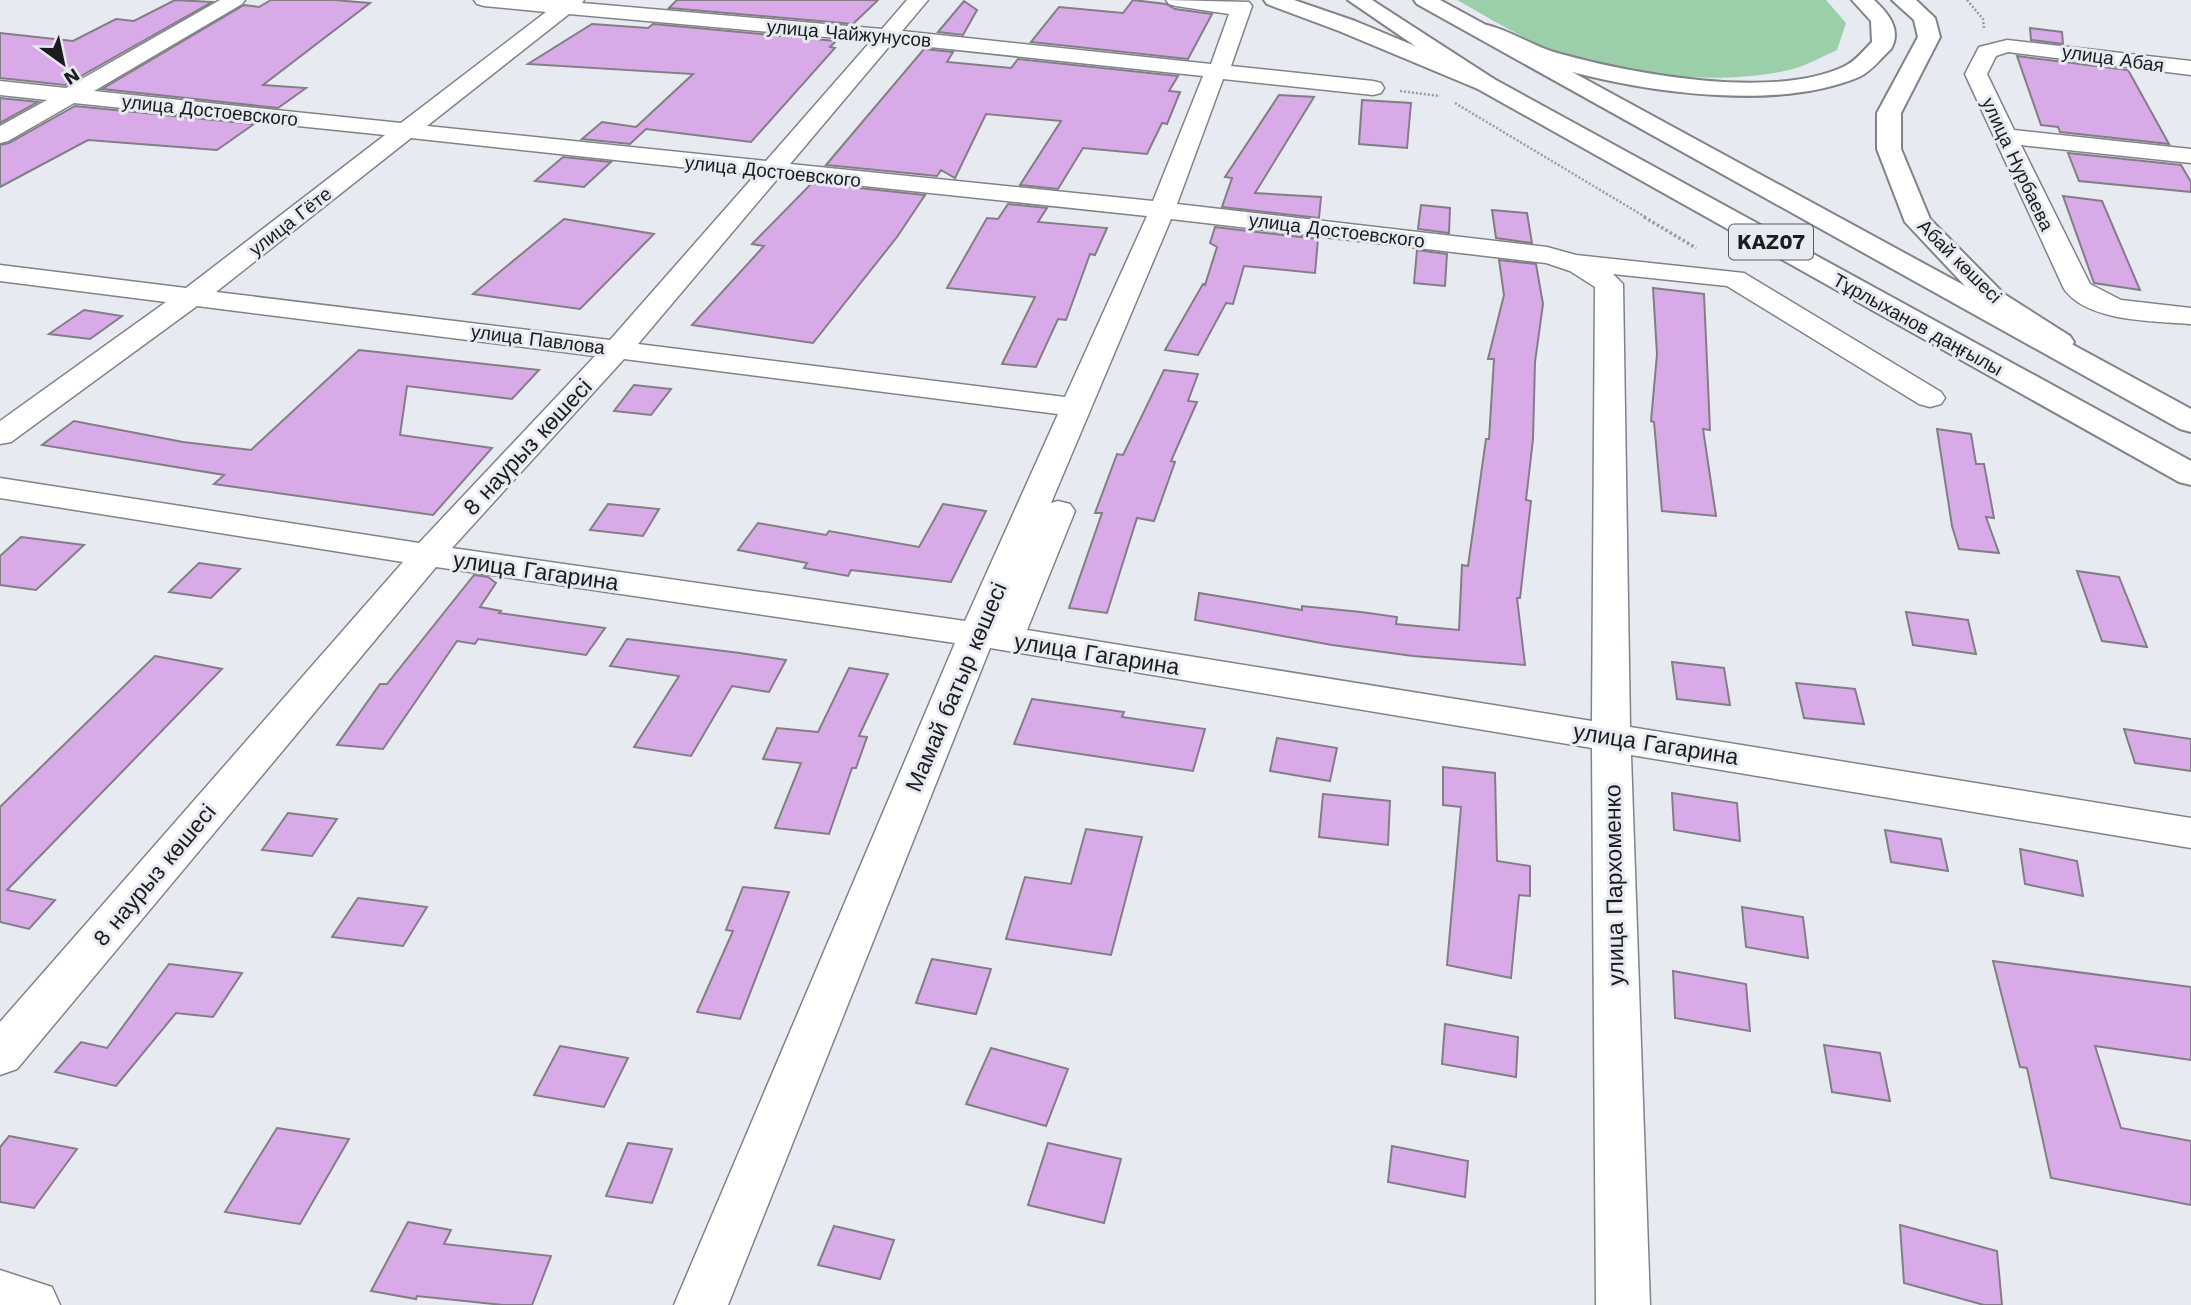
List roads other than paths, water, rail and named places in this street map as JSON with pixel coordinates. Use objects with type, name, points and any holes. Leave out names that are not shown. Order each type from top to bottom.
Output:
[{"type":"main road","points":[[1273,0],[1347,26],[1486,84]]},
{"type":"main road","name":"Тұрлыханов даңғылы","points":[[1358,0],[1486,84],[2191,475]]},
{"type":"main road","name":"Тұрлыханов даңғылы","points":[[1424,0],[2191,422]]},
{"type":"main road","points":[[1449,16],[1549,57],[1623,75],[1735,90],[1803,84],[1853,72],[1883,44],[1882,19],[1863,0]]},
{"type":"main road","name":"Абай көшесі","points":[[1903,0],[1924,18],[1929,37],[1889,113],[1889,149],[1918,222],[1994,299],[2136,394]]},
{"type":"street","points":[[0,136],[234,0]]},
{"type":"street","name":"улица Чайжунусов","points":[[484,0],[570,4],[1224,69],[1373,88]]},
{"type":"street","name":"8 наурыз көшесі","points":[[0,1055],[427,555],[617,349],[918,0]]},
{"type":"street","name":"Мамай батыр көшесі","points":[[991,636],[1076,407],[1233,85],[1224,69],[1241,7],[1176,0]]},
{"type":"street","name":"улица Гёте","points":[[0,435],[194,295],[570,4]]},
{"type":"street","name":"улица Нурбаева","points":[[2036,47],[2007,46],[1987,52],[1976,74],[2078,289],[2089,299],[2109,307],[2191,316]]},
{"type":"street","name":"улица Абая","points":[[2036,47],[2191,68]]},
{"type":"street","name":"улица Достоевского","points":[[0,88],[1172,211],[1734,279],[1930,398]]},
{"type":"street","points":[[2004,136],[2191,156]]},
{"type":"street","name":"Мамай батыр көшесі","points":[[701,1305],[1172,211]]},
{"type":"street","name":"улица Пархоменко","points":[[1560,258],[1596,273],[1609,284],[1611,737],[1623,1305]]},
{"type":"street","name":"улица Павлова","points":[[0,273],[194,295],[1076,407]]},
{"type":"street","name":"улица Гагарина","points":[[0,488],[427,555],[991,636],[2191,833]]},
{"type":"street","points":[[0,1295],[33,1305]]}]
